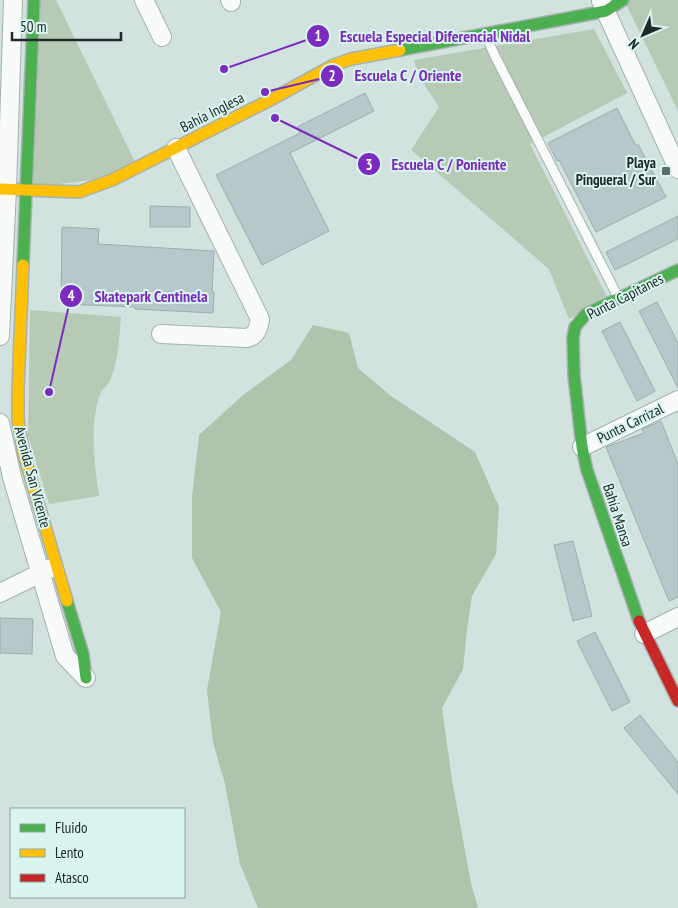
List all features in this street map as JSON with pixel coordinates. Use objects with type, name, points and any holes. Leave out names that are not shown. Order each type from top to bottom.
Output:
[{"type":"street","points":[[0,336],[3,189],[13,0]]},
{"type":"street","name":"Avenida San Vicente","points":[[34,0],[18,420],[24,455],[83,654],[86,678]]},
{"type":"street","points":[[144,0],[162,37]]},
{"type":"street","points":[[624,0],[603,6],[678,169]]},
{"type":"street","name":"Bahía Inglesa","points":[[3,189],[79,192],[112,180],[272,99],[334,65],[351,59],[485,34],[603,6]]},
{"type":"street","points":[[161,334],[246,338],[256,332],[260,320],[176,148]]},
{"type":"street","name":"Punta Capitanes","points":[[575,327],[586,314],[678,270]]},
{"type":"street","name":"Bahía Mansa","points":[[575,327],[572,338],[574,375],[582,447],[587,470],[636,615],[678,701]]},
{"type":"street","name":"Punta Carrizal","points":[[582,447],[678,400]]},
{"type":"street","name":"Avenida San Vicente","points":[[0,423],[12,477],[65,656],[86,678]]},
{"type":"street","points":[[0,593],[57,566]]},
{"type":"street","points":[[644,634],[678,617]]},
{"type":"lane","points":[[485,34],[498,64],[618,298]]},
{"type":"green space","points":[[41,0],[56,0],[136,164],[110,178],[33,187]]},
{"type":"green space","points":[[624,0],[678,0],[678,111]]},
{"type":"green space","points":[[594,29],[627,93],[530,144],[608,299],[569,319],[549,269],[411,150],[439,107],[418,75],[414,60]]},
{"type":"green space","points":[[30,310],[121,317],[116,363],[110,380],[100,394],[94,421],[94,446],[99,496],[49,504],[28,436]]},
{"type":"green space","points":[[313,325],[349,333],[358,368],[391,396],[475,452],[499,507],[496,554],[472,596],[463,669],[442,708],[452,780],[471,883],[478,908],[258,908],[240,864],[225,784],[213,742],[207,690],[221,612],[192,558],[192,497],[199,435],[243,395],[291,360]]},
{"type":"building","points":[[365,93],[374,111],[290,153],[329,231],[262,265],[216,175],[300,133],[297,127]]},
{"type":"building","points":[[617,108],[636,146],[638,144],[666,197],[596,232],[559,160],[557,161],[548,143]]},
{"type":"building","points":[[150,206],[190,207],[190,227],[150,227]]},
{"type":"building","points":[[678,216],[678,239],[615,270],[606,252]]},
{"type":"building","points":[[62,227],[99,229],[98,244],[214,251],[213,313],[61,304]]},
{"type":"building","points":[[657,302],[678,343],[678,388],[639,311]]},
{"type":"building","points":[[620,322],[655,391],[637,401],[602,331]]},
{"type":"building","points":[[661,421],[678,464],[678,597],[669,601],[606,447],[644,433],[642,429]]},
{"type":"building","points":[[573,541],[592,616],[573,621],[554,545]]},
{"type":"building","points":[[0,618],[33,619],[32,654],[0,653]]},
{"type":"building","points":[[595,632],[630,702],[612,711],[577,641]]},
{"type":"building","points":[[640,715],[678,762],[678,794],[624,728]]},
{"type":"traffic: fast","points":[[23,265],[34,0]]},
{"type":"traffic: fast","points":[[400,50],[606,11],[623,0]]},
{"type":"traffic: fast","points":[[639,621],[587,470],[582,447],[574,375],[573,338],[575,327],[586,314],[678,270]]},
{"type":"traffic: fast","points":[[67,601],[83,654],[86,678]]},
{"type":"traffic: slow","points":[[0,189],[79,192],[112,180],[272,99],[334,65],[351,59],[400,50]]},
{"type":"traffic: slow","points":[[23,265],[18,420],[24,455],[67,601]]},
{"type":"traffic: jam","points":[[639,621],[678,701]]},
{"type":"place","name":"Escuela Especial Diferencial Nidal","points":[[224,69]]},
{"type":"place","name":"Escuela C / Oriente","points":[[265,92]]},
{"type":"place","name":"Escuela C / Poniente","points":[[275,118]]},
{"type":"place","name":"Playa Pingueral / Sur","points":[[666,171]]},
{"type":"place","name":"Skatepark Centinela","points":[[49,392]]}]
